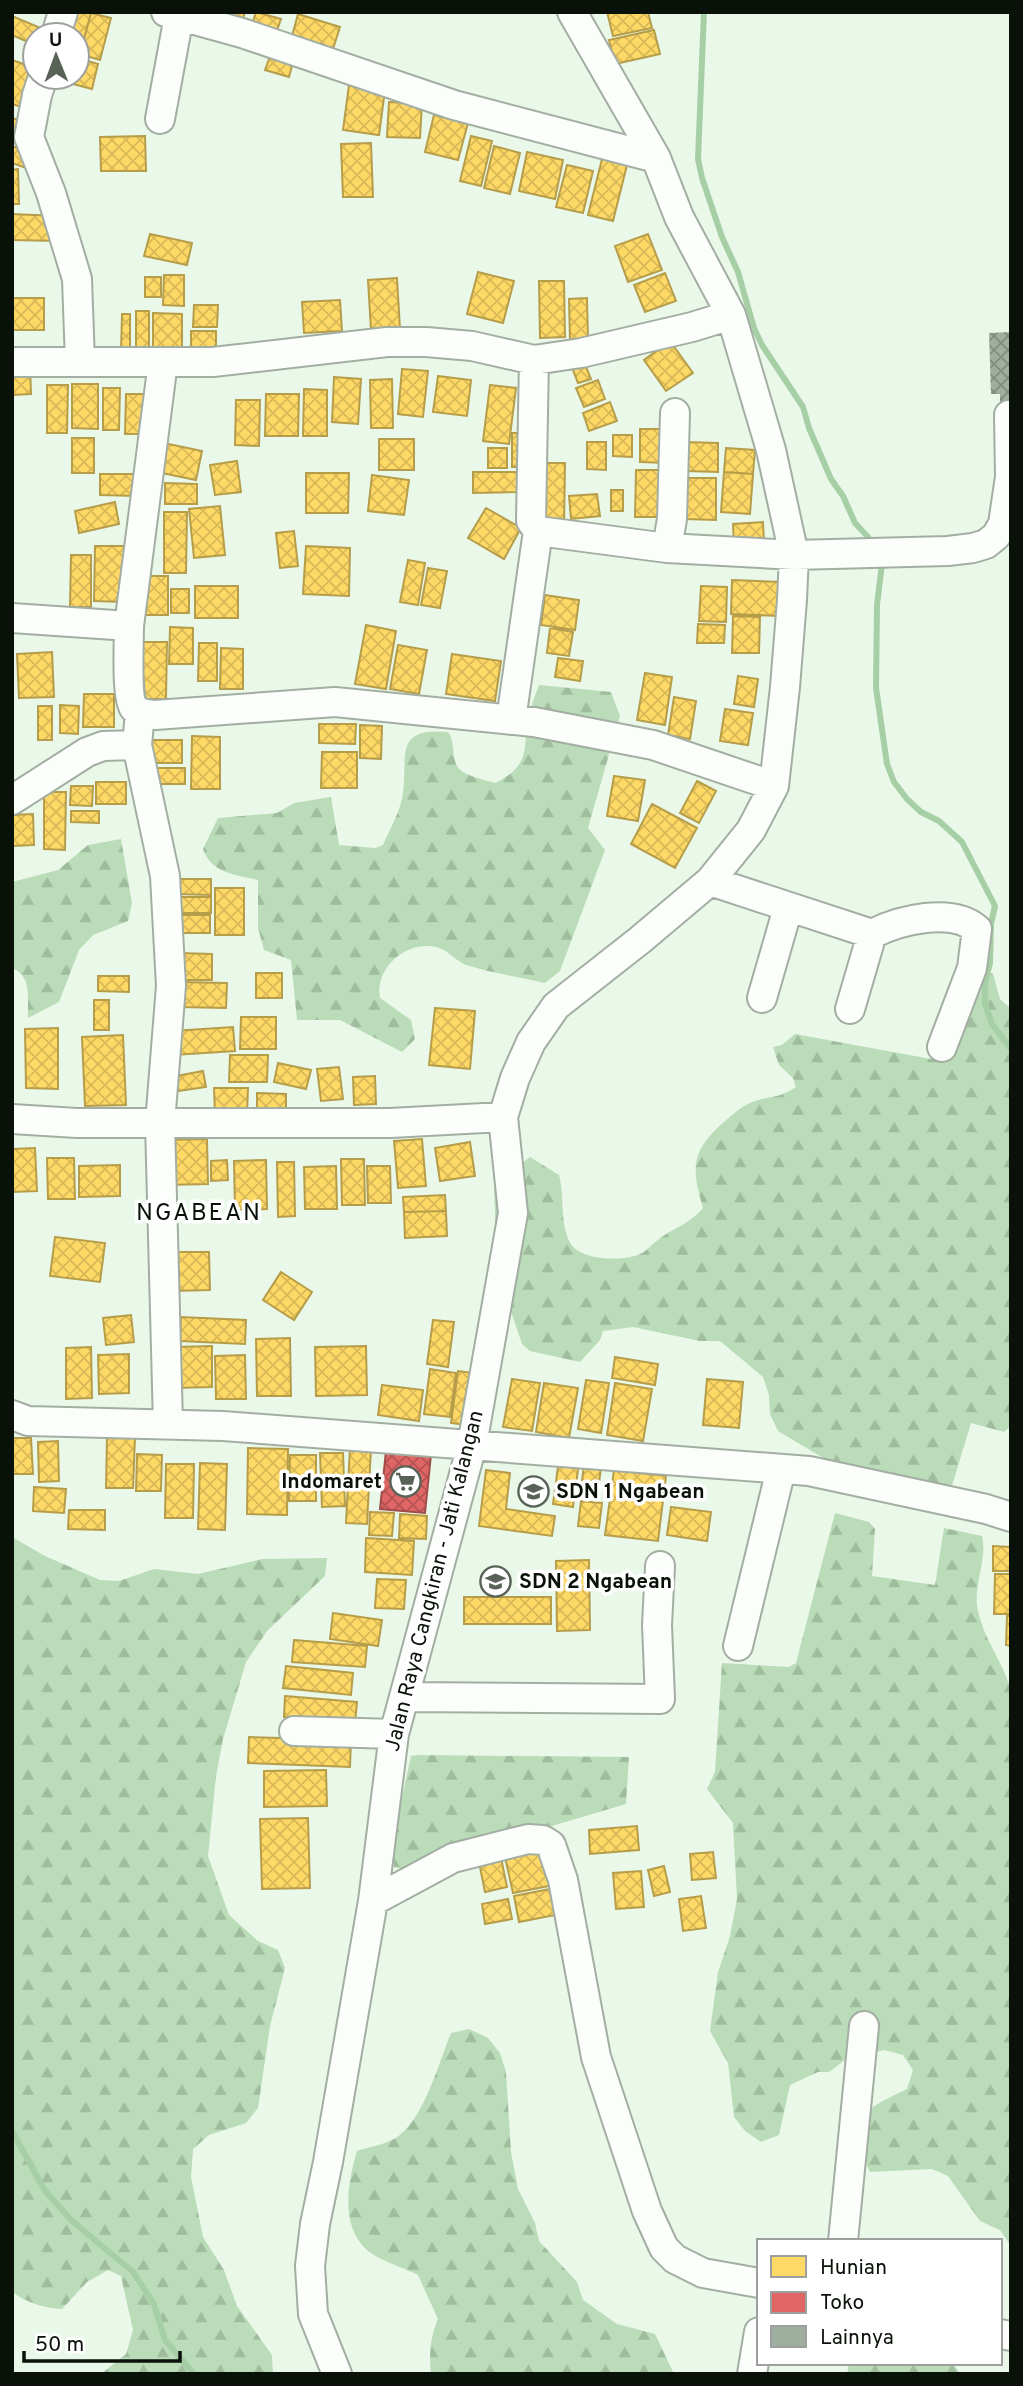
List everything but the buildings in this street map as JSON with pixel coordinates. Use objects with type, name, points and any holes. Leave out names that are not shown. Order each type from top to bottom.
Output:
[{"type":"street","name":"Jalan Raya Cangkiran - Jati Kalangan","points":[[337,2374],[313,2314],[310,2266],[315,2224],[373,1901],[394,1734],[472,1445],[513,1213],[503,1117],[515,1077],[531,1042],[556,1006],[710,881],[751,830],[774,786],[794,555],[771,450],[714,321],[656,158],[572,12]]},
{"type":"street","points":[[160,119],[172,14],[242,33],[454,105],[656,158]]},
{"type":"street","points":[[38,91],[29,137],[51,192],[77,279],[80,362]]},
{"type":"street","points":[[12,362],[213,362],[387,342],[472,346],[534,360],[581,353],[714,321]]},
{"type":"street","points":[[511,720],[538,531],[531,521],[534,360]]},
{"type":"street","points":[[163,362],[129,626],[132,704],[141,713],[155,715],[335,702],[534,722],[653,745],[774,786]]},
{"type":"street","points":[[667,548],[673,519],[675,413]]},
{"type":"street","points":[[538,531],[667,548],[794,555],[973,548],[986,544],[996,536],[1003,524],[1010,477],[1009,415]]},
{"type":"street","points":[[12,618],[129,626]]},
{"type":"street","points":[[141,713],[137,745],[164,876],[171,986],[160,1123],[168,1424]]},
{"type":"street","points":[[12,800],[87,752],[103,746],[137,745]]},
{"type":"street","points":[[710,881],[872,934],[887,926],[911,920],[945,917],[968,920],[977,929],[972,968],[942,1047]]},
{"type":"street","points":[[762,998],[788,908]]},
{"type":"street","points":[[850,1009],[872,934]]},
{"type":"street","points":[[12,1119],[77,1123],[390,1123],[503,1117]]},
{"type":"street","points":[[12,1415],[27,1420],[223,1426],[782,1469],[836,1477],[986,1509],[1011,1517]]},
{"type":"street","points":[[738,1646],[782,1469]]},
{"type":"street","points":[[404,1697],[660,1699],[657,1625],[660,1566]]},
{"type":"street","points":[[294,1731],[394,1734]]},
{"type":"street","points":[[373,1901],[453,1858],[528,1839],[551,1844],[563,1880],[596,2057],[647,2211],[664,2248],[675,2259],[703,2273],[757,2283]]},
{"type":"street","points":[[842,2239],[864,2026]]},
{"type":"street","points":[[752,2374],[757,2344]]},
{"type":"green space","points":[[539,685],[611,692],[620,716],[588,828],[605,850],[560,971],[545,983],[466,965],[439,948],[416,947],[406,951],[388,966],[380,987],[380,998],[411,1020],[415,1039],[402,1052],[340,1020],[297,1020],[291,960],[264,950],[258,928],[258,880],[225,872],[212,863],[203,849],[218,818],[277,813],[294,803],[331,797],[339,845],[375,848],[383,845],[402,799],[405,756],[411,739],[418,734],[448,732],[454,759],[459,768],[470,775],[495,783],[516,769],[521,761],[530,712]]},
{"type":"green space","points":[[121,839],[132,903],[128,921],[93,935],[79,950],[59,1002],[28,1018],[26,983],[19,972],[12,968],[12,882],[58,870],[88,845]]},
{"type":"green space","points":[[972,968],[993,974],[1000,999],[1011,1009],[1011,1426],[1004,1432],[971,1423],[951,1489],[845,1471],[778,1431],[770,1414],[769,1395],[763,1377],[720,1341],[700,1341],[633,1327],[603,1331],[600,1340],[580,1362],[530,1351],[522,1344],[497,1270],[494,1186],[530,1157],[559,1175],[565,1228],[576,1250],[594,1257],[616,1259],[642,1253],[692,1219],[703,1208],[697,1182],[697,1161],[700,1151],[713,1132],[746,1105],[780,1095],[796,1087],[793,1078],[779,1065],[773,1047],[782,1045],[795,1034],[942,1061]]},
{"type":"green space","points":[[835,1513],[869,1522],[875,1529],[872,1576],[935,1585],[944,1528],[982,1536],[978,1611],[1011,1691],[1011,2246],[1000,2230],[980,2221],[948,2176],[932,2169],[870,2172],[857,2145],[855,2131],[858,2122],[871,2108],[907,2089],[913,2070],[903,2055],[884,2050],[845,2060],[829,2072],[818,2072],[790,2085],[779,2135],[761,2142],[745,2131],[734,2117],[728,2063],[710,2031],[718,1972],[730,1936],[737,1899],[733,1823],[707,1789],[715,1772],[722,1663],[789,1667],[796,1663]]},
{"type":"green space","points":[[12,1537],[45,1556],[100,1580],[119,1581],[154,1569],[198,1574],[262,1559],[327,1558],[325,1576],[267,1631],[246,1662],[223,1739],[216,1776],[208,1856],[229,1915],[258,1941],[278,1950],[285,1968],[270,2026],[258,2108],[246,2123],[209,2135],[193,2149],[191,2177],[203,2237],[224,2270],[237,2306],[272,2355],[273,2374],[101,2374],[126,2354],[133,2330],[121,2276],[108,2270],[87,2282],[62,2309],[36,2304],[12,2292]]},
{"type":"green space","points":[[411,1756],[629,1757],[626,1804],[552,1826],[528,1830],[403,1869],[394,1867],[391,1848]]},
{"type":"green space","points":[[469,2029],[488,2038],[500,2053],[506,2072],[511,2152],[518,2189],[535,2223],[539,2241],[577,2282],[583,2300],[617,2324],[655,2334],[674,2374],[431,2374],[431,2346],[438,2319],[418,2275],[385,2261],[368,2251],[359,2241],[349,2217],[349,2190],[357,2151],[390,2141],[404,2131],[422,2106],[451,2033]]},
{"type":"green space","points":[[849,2365],[954,2365],[960,2374],[847,2374]]},
{"type":"waterway","points":[[704,12],[698,159],[702,178],[722,237],[738,272],[754,328],[762,345],[803,407],[831,479],[843,496],[855,523],[873,547]]},
{"type":"waterway","points":[[880,559],[882,564],[877,605],[876,688],[887,764],[894,782],[907,799],[921,812],[939,821],[962,842],[995,906],[991,924],[985,1004],[992,1024],[1011,1049]]},
{"type":"waterway","points":[[12,2131],[45,2191],[71,2220],[133,2272],[154,2304],[165,2340],[194,2374]]},
{"type":"place","name":"Indomaret","points":[[405,1482]]},
{"type":"place","name":"SDN 1 Ngabean","points":[[533,1492]]},
{"type":"place","name":"SDN 2 Ngabean","points":[[496,1582]]},
{"type":"district","name":"NGABEAN","points":[[199,1214]]}]
